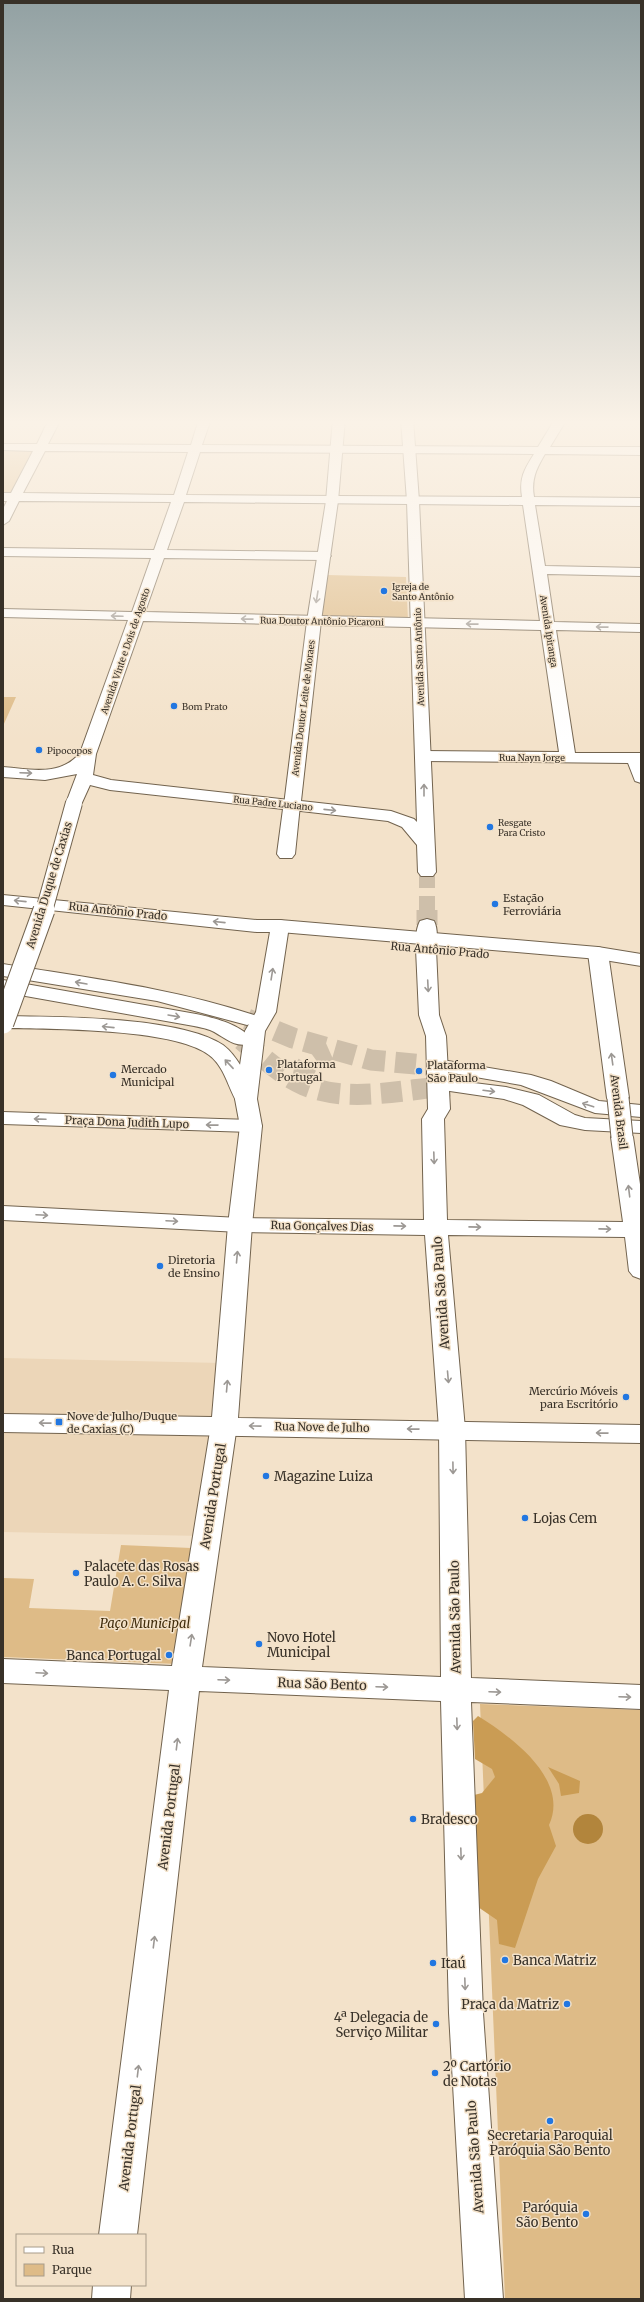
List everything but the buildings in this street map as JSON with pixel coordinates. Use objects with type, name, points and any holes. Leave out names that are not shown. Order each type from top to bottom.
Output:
[{"type":"street","name":"Avenida Vinte e Dois de Agosto","points":[[78,791],[88,754],[169,526]]},
{"type":"street","name":"Avenida Doutor Leite de Moraes","points":[[286,854],[314,621],[328,526]]},
{"type":"street","name":"Avenida Santo Antônio","points":[[414,526],[424,756],[424,811],[427,872]]},
{"type":"street","name":"Avenida Ipiranga","points":[[531,526],[549,626],[568,757]]},
{"type":"street","points":[[3,552],[324,556]]},
{"type":"street","points":[[538,570],[641,572]]},
{"type":"street","name":"Rua Doutor Antônio Picaroni","points":[[3,613],[641,628]]},
{"type":"street","points":[[3,772],[50,773],[69,771],[79,765],[88,754]]},
{"type":"street","name":"Rua Nayn Jorge","points":[[424,756],[638,758]]},
{"type":"street","points":[[638,758],[641,778]]},
{"type":"street","points":[[50,773],[63,778],[78,791]]},
{"type":"street","name":"Rua Padre Luciano","points":[[78,791],[110,785],[391,816],[408,823],[425,843]]},
{"type":"street","name":"Avenida Duque de Caxias","points":[[3,1023],[44,911],[78,791]]},
{"type":"street","points":[[391,816],[413,815],[424,811]]},
{"type":"street","name":"Rua Antônio Prado","points":[[3,900],[257,926],[279,931],[426,937],[599,958],[633,959]]},
{"type":"street","name":"Avenida Portugal","points":[[118,2234],[185,1679],[224,1425],[240,1225],[250,1126],[246,1099],[255,1031],[266,1012],[279,931]]},
{"type":"street","name":"Avenida São Paulo","points":[[426,937],[429,1016],[436,1036],[439,1109],[433,1120],[436,1227],[452,1430],[456,1690],[466,2013],[484,2299]]},
{"type":"street","name":"Avenida Brasil","points":[[599,958],[618,1098],[631,1132],[641,1271]]},
{"type":"street","points":[[3,970],[182,1000],[217,1008],[247,1018]]},
{"type":"street","points":[[3,986],[196,1020],[218,1026],[242,1040]]},
{"type":"street","points":[[3,1023],[105,1026],[191,1038],[215,1049],[235,1071],[246,1099]]},
{"type":"street","points":[[631,1132],[568,1120],[531,1100],[449,1076],[524,1079],[544,1085],[595,1107],[641,1111]]},
{"type":"street","name":"Praça Dona Judith Lupo","points":[[3,1118],[250,1126]]},
{"type":"street","name":"Rua Gonçalves Dias","points":[[3,1213],[240,1225],[637,1230]]},
{"type":"street","name":"Rua Nove de Julho","points":[[3,1423],[224,1425],[641,1434]]},
{"type":"street","name":"Rua São Bento","points":[[3,1671],[641,1697]]},
{"type":"street","points":[[111,2299],[112,2286]]},
{"type":"shaded area","points":[[3,1358],[221,1363],[202,1536],[3,1532]]},
{"type":"shaded area","points":[[478,1716],[521,1748],[545,1776],[552,1792],[553,1808],[549,1825],[556,1846],[538,1879],[515,1948],[499,1944],[497,1920],[478,1907],[474,1795],[482,1793],[495,1777],[492,1769],[475,1759],[473,1721]]},
{"type":"shaded area","points":[[548,1767],[580,1781],[579,1793],[561,1796],[559,1784]]},
{"type":"shaded area","points":[[588,1814],[599,1818],[603,1829],[599,1840],[588,1844],[577,1840],[573,1829],[577,1818]]},
{"type":"green space","points":[[327,575],[406,577],[408,620],[321,618]]},
{"type":"green space","points":[[3,697],[16,697],[3,726]]},
{"type":"green space","name":"Paço Municipal","points":[[121,1545],[191,1548],[177,1664],[3,1657],[3,1578],[34,1579],[29,1608],[110,1611]]},
{"type":"green space","name":"Praça da Matriz","points":[[480,1704],[641,1710],[641,2299],[505,2299]]},
{"type":"tunnel","points":[[427,872],[427,925]]},
{"type":"tunnel","points":[[247,1019],[293,1038],[371,1060],[448,1067]]},
{"type":"tunnel","points":[[242,1040],[287,1076],[304,1085]]},
{"type":"tunnel","points":[[304,1085],[303,1078],[306,1067],[313,1059],[329,1050]]},
{"type":"tunnel","points":[[304,1085],[321,1091],[339,1094],[376,1094],[450,1086]]},
{"type":"place","name":"Igreja de Santo Antônio","points":[[384,591]]},
{"type":"place","name":"Bom Prato","points":[[174,706]]},
{"type":"place","name":"Pipocopos","points":[[39,750]]},
{"type":"place","name":"Resgate Para Cristo","points":[[490,827]]},
{"type":"place","name":"Estação Ferroviária","points":[[495,904]]},
{"type":"place","name":"Plataforma Portugal","points":[[269,1070]]},
{"type":"place","name":"Plataforma São Paulo","points":[[419,1071]]},
{"type":"place","name":"Mercado Municipal","points":[[113,1075]]},
{"type":"place","name":"Diretoria de Ensino","points":[[160,1266]]},
{"type":"place","name":"Mercúrio Móveis para Escritório","points":[[626,1397]]},
{"type":"place","name":"Nove de Julho/Duque de Caxias (C)","points":[[59,1422]]},
{"type":"place","name":"Magazine Luiza","points":[[266,1476]]},
{"type":"place","name":"Lojas Cem","points":[[525,1518]]},
{"type":"place","name":"Palacete das Rosas Paulo A. C. Silva","points":[[76,1573]]},
{"type":"place","name":"Novo Hotel Municipal","points":[[259,1644]]},
{"type":"place","name":"Banca Portugal","points":[[169,1655]]},
{"type":"place","name":"Bradesco","points":[[413,1819]]},
{"type":"place","name":"Banca Matriz","points":[[505,1960]]},
{"type":"place","name":"Itaú","points":[[433,1963]]},
{"type":"place","name":"Praça da Matriz","points":[[567,2004]]},
{"type":"place","name":"4ª Delegacia de Serviço Militar","points":[[436,2024]]},
{"type":"place","name":"2º Cartório de Notas","points":[[435,2073]]},
{"type":"place","name":"Secretaria Paroquial Paróquia São Bento","points":[[550,2121]]},
{"type":"place","name":"Paróquia São Bento","points":[[586,2214]]}]
